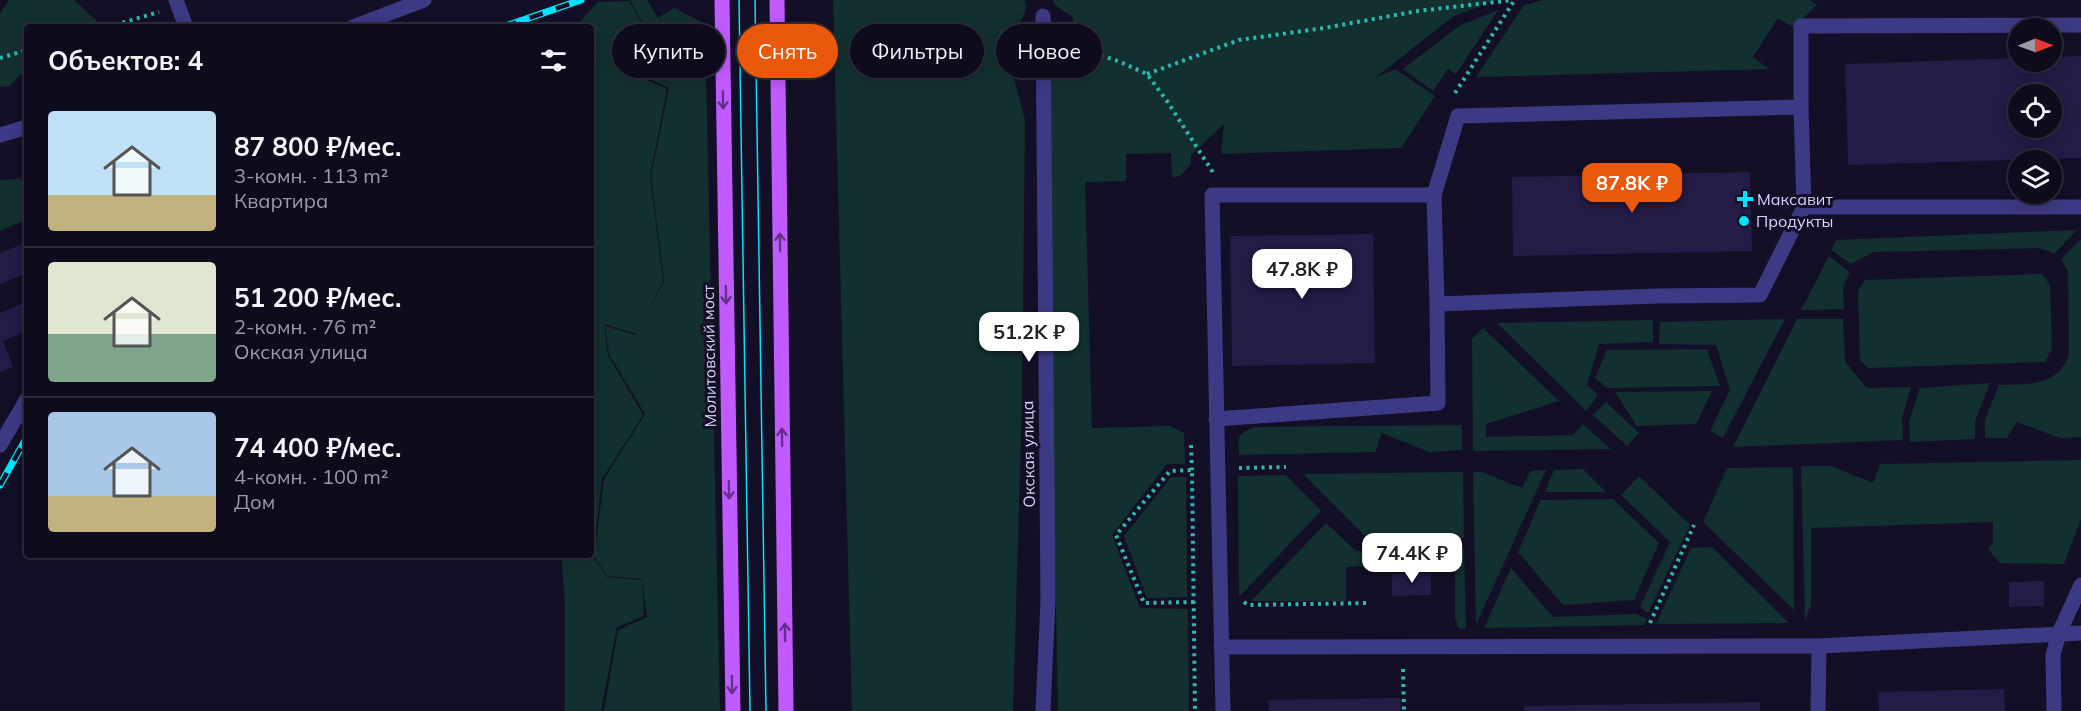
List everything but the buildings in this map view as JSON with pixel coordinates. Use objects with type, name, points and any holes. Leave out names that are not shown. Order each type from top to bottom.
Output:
[{"type":"main road","name":"Молитовский мост","points":[[722,0],[733,711]]},
{"type":"main road","points":[[777,0],[786,711]]},
{"type":"street","points":[[361,24],[424,0]]},
{"type":"street","points":[[178,3],[185,24]]},
{"type":"street","name":"Окская улица","points":[[1042,16],[1048,600],[1043,711]]},
{"type":"street","points":[[1437,304],[1760,295],[1804,207],[1801,26],[2081,25]]},
{"type":"street","points":[[1216,418],[1438,403],[1434,195],[1458,116],[1801,107]]},
{"type":"street","points":[[0,135],[24,128]]},
{"type":"street","points":[[1223,711],[1212,195],[1434,195]]},
{"type":"street","points":[[1804,207],[2081,207]]},
{"type":"street","points":[[0,446],[24,404]]},
{"type":"street","points":[[2054,711],[2053,655],[2059,633],[2081,585]]},
{"type":"street","points":[[1221,647],[1819,646],[2081,633]]},
{"type":"street","points":[[1818,711],[1819,646]]},
{"type":"path","points":[[1148,74],[1239,40],[1418,11],[1513,0]]},
{"type":"path","points":[[117,24],[178,3]]},
{"type":"path","points":[[1042,16],[1057,41],[1118,61],[1148,74],[1227,194]]},
{"type":"path","points":[[0,58],[24,51]]},
{"type":"path","points":[[1191,445],[1195,711]]},
{"type":"path","points":[[1192,470],[1170,471],[1116,535],[1144,603],[1194,602]]},
{"type":"path","points":[[1646,631],[1694,525]]},
{"type":"path","points":[[1243,601],[1248,605],[1369,603]]},
{"type":"path","points":[[1403,668],[1404,711]]},
{"type":"green space","points":[[9,0],[74,0],[100,24],[24,24],[24,72],[9,86],[0,87],[0,14]]},
{"type":"green space","points":[[630,0],[647,0],[658,18],[674,8],[705,24],[643,24]]},
{"type":"green space","points":[[833,0],[1024,0],[1027,7],[1019,24],[996,24],[996,78],[1014,78],[1025,120],[1022,404],[1013,711],[852,711],[835,78],[838,78],[838,24],[834,24]]},
{"type":"green space","points":[[1052,0],[1497,0],[1454,16],[1375,78],[1395,69],[1435,96],[1401,148],[1221,154],[1224,124],[1191,155],[1191,164],[1181,175],[1172,178],[1171,153],[1126,154],[1126,181],[1085,182],[1092,428],[1170,426],[1184,433],[1185,464],[1167,464],[1112,535],[1140,608],[1188,609],[1189,711],[1058,711],[1048,78],[1102,78],[1102,24],[1073,24],[1073,17],[1056,6]]},
{"type":"green space","points":[[1544,0],[1810,0],[1817,5],[1794,28],[1778,18],[1753,57],[1769,69],[1476,77],[1524,5]]},
{"type":"green space","points":[[629,1],[642,24],[612,24],[612,78],[643,78],[667,89],[650,176],[663,281],[646,316],[664,281],[651,176],[669,88],[647,78],[706,78],[720,711],[604,711],[618,630],[647,617],[642,579],[607,576],[594,557],[604,479],[645,414],[609,354],[605,326],[637,334],[604,324],[608,355],[643,415],[602,479],[594,548],[594,24],[578,24],[598,2]]},
{"type":"green space","points":[[1498,10],[1456,74],[1448,69],[1433,91],[1403,69],[1459,26]]},
{"type":"green space","points":[[24,178],[24,220],[0,231],[0,180]]},
{"type":"green space","points":[[2077,230],[2054,254],[2040,248],[1873,252],[1851,264],[1831,250],[1836,240]]},
{"type":"green space","points":[[2081,239],[2081,437],[2060,438],[2017,422],[2007,438],[1985,438],[1985,420],[1999,385],[2041,382],[2058,373],[2064,365],[2069,354],[2068,272],[2061,259]]},
{"type":"green space","points":[[1829,256],[1850,272],[1843,287],[1844,309],[1801,310]]},
{"type":"green space","points":[[2042,274],[2050,285],[2052,349],[2045,362],[1868,368],[1860,360],[1858,291],[1865,280]]},
{"type":"green space","points":[[1785,319],[1723,438],[1710,431],[1730,390],[1716,345],[1659,344],[1660,322]]},
{"type":"green space","points":[[1797,319],[1843,319],[1845,362],[1867,388],[1911,387],[1902,418],[1903,440],[1733,447]]},
{"type":"green space","points":[[1653,320],[1653,342],[1599,344],[1587,385],[1598,395],[1586,411],[1497,323]]},
{"type":"green space","points":[[1483,328],[1559,401],[1486,424],[1486,437],[1573,435],[1583,424],[1611,449],[1473,451],[1472,339]]},
{"type":"green space","points":[[1707,349],[1720,386],[1607,388],[1595,378],[1607,350]]},
{"type":"green space","points":[[1990,383],[1975,421],[1975,439],[1910,442],[1909,422],[1920,388]]},
{"type":"green space","points":[[1712,391],[1696,424],[1637,426],[1615,392]]},
{"type":"green space","points":[[1606,402],[1639,433],[1627,446],[1593,415]]},
{"type":"green space","points":[[1462,425],[1462,450],[1429,452],[1382,433],[1375,452],[1239,455],[1240,436],[1245,431],[1256,427]]},
{"type":"green space","points":[[2081,460],[2081,519],[2064,564],[2000,563],[1988,549],[1993,544],[1993,522],[1811,528],[1811,605],[1805,620],[1801,466],[1831,466],[1873,483],[1880,464]]},
{"type":"green space","points":[[1793,467],[1794,610],[1703,522],[1727,468]]},
{"type":"green space","points":[[1583,469],[1606,492],[1545,492],[1554,470]]},
{"type":"green space","points":[[1546,470],[1476,625],[1473,472],[1481,472],[1522,488],[1530,471]]},
{"type":"green space","points":[[1463,472],[1464,538],[1369,540],[1303,474]]},
{"type":"green space","points":[[1286,475],[1321,511],[1239,597],[1238,476]]},
{"type":"green space","points":[[1639,476],[1690,525],[1648,613],[1640,607],[1670,542],[1621,495]]},
{"type":"green space","points":[[1171,477],[1186,477],[1187,597],[1147,598],[1124,536]]},
{"type":"green space","points":[[1613,499],[1659,543],[1634,600],[1563,605],[1518,552],[1541,500]]},
{"type":"green space","points":[[1326,523],[1356,551],[1464,549],[1466,628],[1459,629],[1455,618],[1455,563],[1346,567],[1346,601],[1251,601]]},
{"type":"green space","points":[[1712,547],[1789,623],[1656,624],[1691,548]]},
{"type":"green space","points":[[561,558],[594,558],[607,577],[642,580],[644,616],[617,627],[601,711],[565,711],[565,603]]},
{"type":"green space","points":[[1511,568],[1553,617],[1636,614],[1647,619],[1644,625],[1484,628]]},
{"type":"tram line","points":[[739,0],[750,711]]},
{"type":"tram line","points":[[755,0],[766,711]]},
{"type":"railway","points":[[512,24],[581,0]]},
{"type":"railway","points":[[0,485],[24,442]]},
{"type":"place","name":"Максавит","points":[[1745,199]]},
{"type":"place","name":"Продукты","points":[[1744,221]]}]
